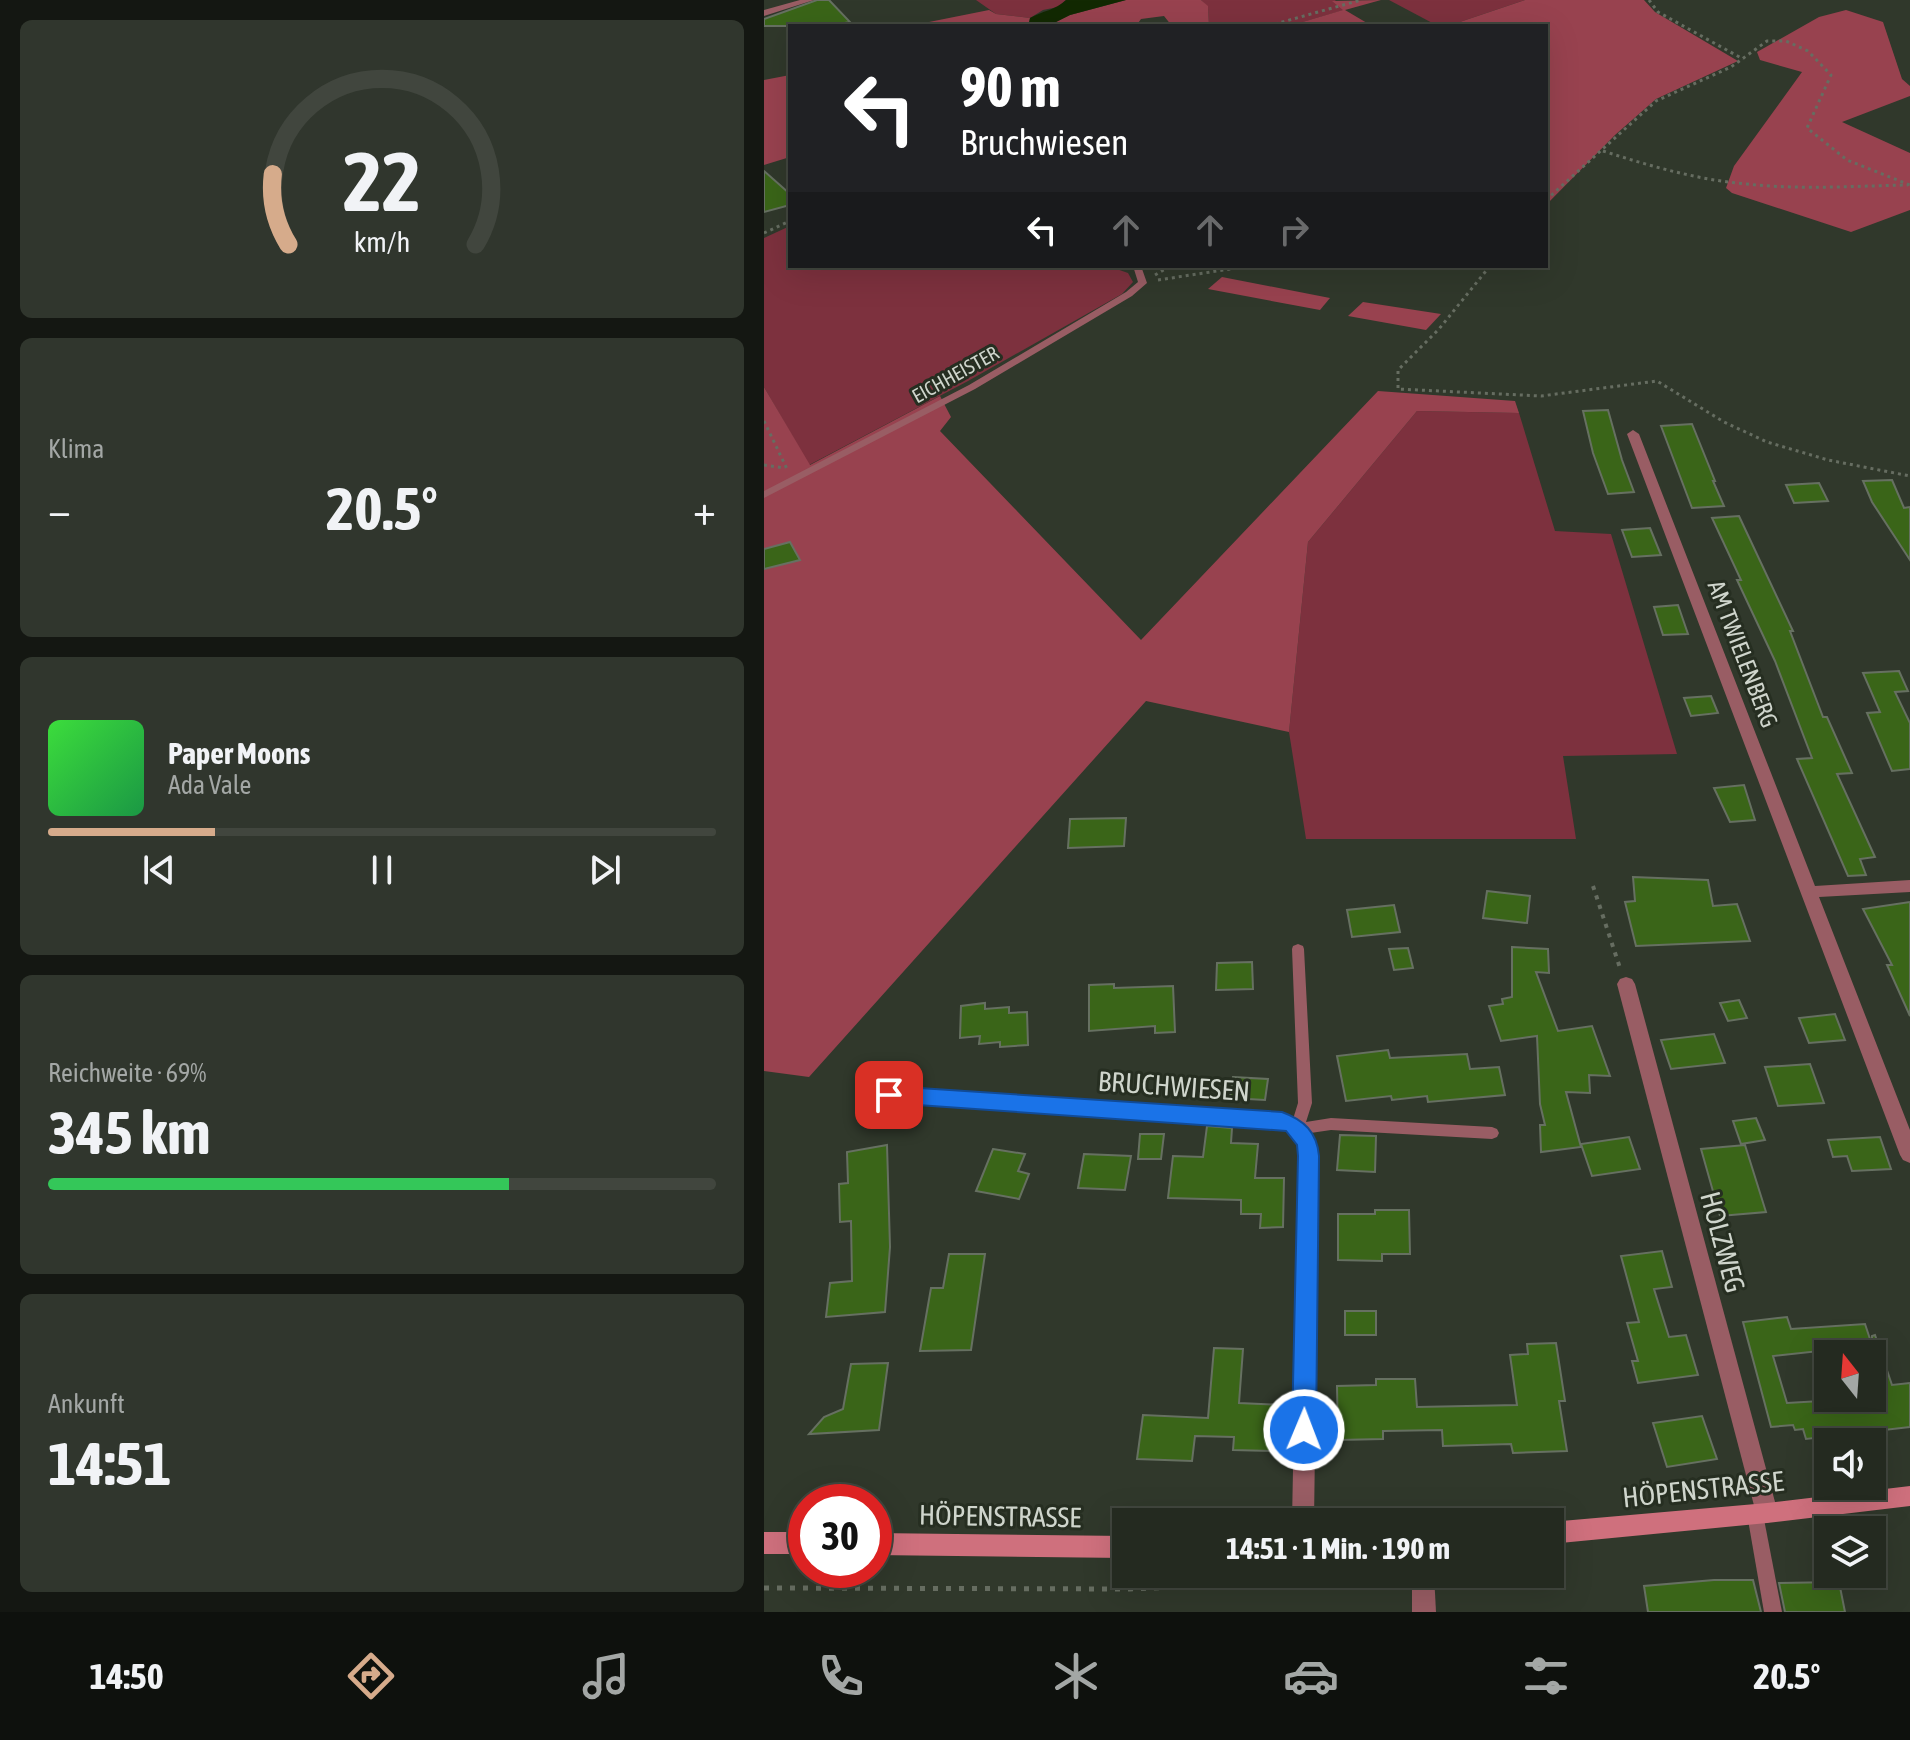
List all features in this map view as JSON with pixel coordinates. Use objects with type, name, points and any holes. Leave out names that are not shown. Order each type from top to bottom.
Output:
[{"type":"main road","name":"HÖPENSTRASSE","points":[[1564,1532],[1761,1514],[1910,1496]]},
{"type":"main road","points":[[764,1543],[788,1543]]},
{"type":"main road","name":"HÖPENSTRASSE","points":[[892,1544],[1112,1547]]},
{"type":"street","points":[[764,13],[810,0]]},
{"type":"street","name":"AM TWIELENBERG","points":[[1633,434],[1910,1155]]},
{"type":"street","points":[[1807,892],[1910,886]]},
{"type":"street","name":"HOLZWEG","points":[[1626,984],[1761,1514]]},
{"type":"street","name":"BRUCHWIESEN","points":[[889,1095],[1282,1121],[1297,1129]]},
{"type":"street","points":[[1297,1129],[1307,1143],[1309,1156],[1303,1508]]},
{"type":"street","points":[[1423,1588],[1424,1612]]},
{"type":"lane","points":[[1138,268],[1143,283]]},
{"type":"lane","name":"EICHHEISTER","points":[[768,492],[972,387],[1143,283]]},
{"type":"lane","points":[[1298,949],[1305,1103],[1297,1129],[1331,1124],[1492,1133]]},
{"type":"lane","points":[[1761,1514],[1773,1612]]},
{"type":"path","points":[[1275,24],[1361,0]]},
{"type":"path","points":[[1649,0],[1658,12],[1743,59]]},
{"type":"path","points":[[1548,198],[1656,101],[1743,59],[1767,41],[1786,41],[1808,51],[1831,75],[1807,128],[1847,160],[1910,185]]},
{"type":"path","points":[[1603,151],[1639,163],[1717,181],[1764,186],[1910,185]]},
{"type":"path","points":[[764,233],[788,222]]},
{"type":"path","points":[[1143,283],[1237,268]]},
{"type":"path","points":[[1488,268],[1439,329],[1398,370],[1398,389],[1541,396],[1657,381],[1701,410],[1775,446],[1849,465],[1910,476]]},
{"type":"path","points":[[764,421],[788,468]]},
{"type":"path","points":[[764,465],[788,468]]},
{"type":"path","points":[[768,492],[788,468]]},
{"type":"path","points":[[1593,886],[1626,984]]},
{"type":"path","points":[[764,1588],[1153,1588]]},
{"type":"shaded area","points":[[976,0],[1066,0],[1058,7],[1043,10],[1030,18],[996,14]]},
{"type":"shaded area","points":[[1066,0],[1126,0],[1070,15],[1052,24],[1029,23],[1030,18]]},
{"type":"shaded area","points":[[1126,0],[1201,0],[1208,6],[1209,24],[1170,24],[1164,16],[1141,19],[1137,24],[1052,24],[1070,15]]},
{"type":"shaded area","points":[[1201,0],[1335,0],[1344,10],[1296,24],[1209,24],[1208,7]]},
{"type":"shaded area","points":[[1381,0],[1345,10],[1369,24],[1296,24],[1343,10],[1332,1]]},
{"type":"shaded area","points":[[1389,0],[1525,0],[1454,24],[1434,24]]},
{"type":"shaded area","points":[[1525,0],[1644,0],[1655,12],[1738,61],[1656,99],[1615,135],[1548,203],[1548,24],[1454,24]]},
{"type":"shaded area","points":[[989,10],[996,14],[1030,18],[1031,24],[919,24]]},
{"type":"shaded area","points":[[1846,10],[1883,22],[1902,79],[1910,86],[1910,96],[1842,122],[1910,153],[1910,210],[1851,232],[1732,193],[1726,188],[1734,166],[1802,72],[1760,60],[1757,52],[1819,17]]},
{"type":"shaded area","points":[[788,75],[788,158],[764,165],[764,80]]},
{"type":"shaded area","points":[[788,227],[788,268],[1114,268],[1128,273],[1133,282],[1122,294],[968,381],[809,465],[764,387],[764,238]]},
{"type":"shaded area","points":[[1222,277],[1330,298],[1320,310],[1208,289]]},
{"type":"shaded area","points":[[1363,302],[1441,314],[1426,330],[1348,316]]},
{"type":"shaded area","points":[[764,387],[810,465],[940,396],[951,417],[940,431],[1141,640],[1378,391],[1515,401],[1519,413],[1417,411],[1308,542],[1289,732],[1146,701],[809,1077],[764,1071]]},
{"type":"shaded area","points":[[1417,411],[1519,413],[1555,531],[1611,534],[1677,754],[1563,756],[1576,839],[1306,839],[1289,732],[1308,542]]},
{"type":"building","points":[[817,0],[829,0],[850,22],[764,26],[764,19]]},
{"type":"building","points":[[764,171],[788,192],[788,206],[764,212]]},
{"type":"building","points":[[1608,410],[1634,492],[1608,494],[1593,453],[1583,411]]},
{"type":"building","points":[[1692,424],[1724,506],[1692,508],[1661,426]]},
{"type":"building","points":[[1892,480],[1904,508],[1910,507],[1910,560],[1872,502],[1863,481]]},
{"type":"building","points":[[1819,483],[1828,501],[1794,503],[1786,485]]},
{"type":"building","points":[[1739,516],[1793,631],[1790,631],[1823,717],[1827,717],[1852,773],[1837,774],[1875,857],[1860,859],[1866,875],[1848,876],[1797,759],[1812,758],[1775,661],[1712,518]]},
{"type":"building","points":[[1650,528],[1661,555],[1632,557],[1622,530]]},
{"type":"building","points":[[790,542],[800,560],[764,569],[764,549]]},
{"type":"building","points":[[1678,605],[1688,634],[1663,635],[1654,607]]},
{"type":"building","points":[[1899,671],[1908,691],[1895,692],[1910,723],[1910,769],[1892,771],[1867,713],[1880,712],[1863,673]]},
{"type":"building","points":[[1711,696],[1718,713],[1691,716],[1684,698]]},
{"type":"building","points":[[1744,785],[1755,820],[1730,822],[1714,788]]},
{"type":"building","points":[[1126,818],[1124,846],[1068,848],[1070,819]]},
{"type":"building","points":[[1633,877],[1708,880],[1713,906],[1737,904],[1750,941],[1636,946],[1625,902],[1635,901]]},
{"type":"building","points":[[1487,891],[1530,896],[1527,923],[1483,918]]},
{"type":"building","points":[[1910,902],[1910,1016],[1887,965],[1892,965],[1863,909]]},
{"type":"building","points":[[1394,905],[1400,932],[1352,937],[1347,910]]},
{"type":"building","points":[[1512,947],[1548,949],[1549,973],[1536,972],[1558,1031],[1592,1026],[1610,1076],[1589,1075],[1590,1093],[1566,1092],[1581,1147],[1541,1152],[1540,1125],[1545,1125],[1540,1104],[1537,1036],[1501,1041],[1489,1006],[1503,1004],[1502,999],[1512,997]]},
{"type":"building","points":[[1408,948],[1413,968],[1394,970],[1389,949]]},
{"type":"building","points":[[1252,962],[1253,989],[1216,990],[1217,963]]},
{"type":"building","points":[[1114,984],[1114,988],[1173,986],[1175,1032],[1155,1033],[1155,1026],[1089,1031],[1089,985]]},
{"type":"building","points":[[1739,1000],[1747,1018],[1728,1021],[1720,1003]]},
{"type":"building","points":[[985,1003],[985,1009],[1009,1007],[1009,1013],[1027,1012],[1028,1045],[1000,1047],[1000,1042],[979,1044],[980,1036],[960,1038],[961,1006]]},
{"type":"building","points":[[1835,1014],[1845,1040],[1809,1043],[1799,1018]]},
{"type":"building","points":[[1714,1034],[1725,1063],[1671,1069],[1661,1040]]},
{"type":"building","points":[[1388,1050],[1390,1058],[1467,1054],[1470,1069],[1499,1067],[1505,1095],[1428,1102],[1427,1096],[1346,1101],[1337,1056]]},
{"type":"building","points":[[1810,1064],[1824,1103],[1778,1106],[1765,1067]]},
{"type":"building","points":[[1233,1077],[1268,1079],[1265,1100],[1230,1098]]},
{"type":"building","points":[[1756,1118],[1765,1140],[1741,1144],[1733,1121]]},
{"type":"building","points":[[1207,1126],[1232,1128],[1231,1143],[1258,1144],[1255,1178],[1284,1178],[1283,1227],[1260,1228],[1261,1214],[1241,1214],[1241,1200],[1168,1198],[1173,1156],[1203,1157]]},
{"type":"building","points":[[1140,1134],[1164,1134],[1161,1159],[1138,1159]]},
{"type":"building","points":[[1340,1135],[1376,1136],[1375,1172],[1337,1170]]},
{"type":"building","points":[[1629,1137],[1640,1169],[1592,1176],[1581,1144]]},
{"type":"building","points":[[1880,1137],[1891,1169],[1852,1171],[1847,1156],[1833,1157],[1828,1140]]},
{"type":"building","points":[[887,1145],[890,1247],[885,1312],[826,1317],[830,1283],[852,1281],[851,1221],[840,1222],[839,1184],[848,1183],[847,1152]]},
{"type":"building","points":[[1745,1145],[1766,1212],[1720,1216],[1701,1149]]},
{"type":"building","points":[[993,1149],[1025,1154],[1018,1171],[1029,1174],[1019,1199],[976,1191]]},
{"type":"building","points":[[1084,1154],[1131,1156],[1125,1190],[1078,1188]]},
{"type":"building","points":[[1375,1210],[1409,1210],[1410,1254],[1382,1254],[1382,1261],[1338,1260],[1338,1214],[1375,1214]]},
{"type":"building","points":[[1662,1251],[1672,1287],[1654,1289],[1669,1337],[1686,1335],[1698,1375],[1638,1383],[1632,1361],[1638,1361],[1627,1323],[1639,1322],[1621,1256]]},
{"type":"building","points":[[949,1254],[985,1254],[971,1350],[920,1351],[931,1288],[943,1288]]},
{"type":"building","points":[[1345,1311],[1376,1311],[1376,1335],[1345,1335]]},
{"type":"building","points":[[1787,1317],[1791,1329],[1865,1324],[1870,1340],[1814,1340],[1814,1352],[1773,1356],[1787,1403],[1814,1401],[1814,1412],[1886,1412],[1886,1367],[1892,1385],[1910,1383],[1910,1427],[1886,1430],[1814,1428],[1814,1438],[1806,1439],[1803,1429],[1795,1430],[1793,1425],[1771,1427],[1743,1322]]},
{"type":"building","points":[[1556,1343],[1565,1401],[1559,1401],[1567,1451],[1513,1453],[1511,1444],[1443,1446],[1442,1430],[1383,1431],[1383,1439],[1338,1440],[1337,1386],[1376,1385],[1376,1379],[1415,1379],[1417,1407],[1517,1405],[1510,1355],[1528,1354],[1527,1344]]},
{"type":"building","points":[[1214,1348],[1243,1349],[1239,1403],[1286,1405],[1285,1437],[1275,1437],[1275,1451],[1233,1450],[1234,1437],[1195,1436],[1192,1461],[1137,1459],[1143,1415],[1208,1418]]},
{"type":"building","points":[[888,1363],[879,1430],[809,1434],[824,1417],[843,1409],[851,1364]]},
{"type":"building","points":[[1702,1416],[1717,1459],[1667,1467],[1653,1423]]},
{"type":"building","points":[[1753,1580],[1761,1612],[1648,1612],[1644,1586]]},
{"type":"building","points":[[1814,1582],[1814,1588],[1840,1588],[1845,1612],[1785,1612],[1779,1583]]},
{"type":"route","points":[[889,1095],[1282,1121],[1294,1125],[1307,1143],[1309,1156],[1304,1430]]}]
